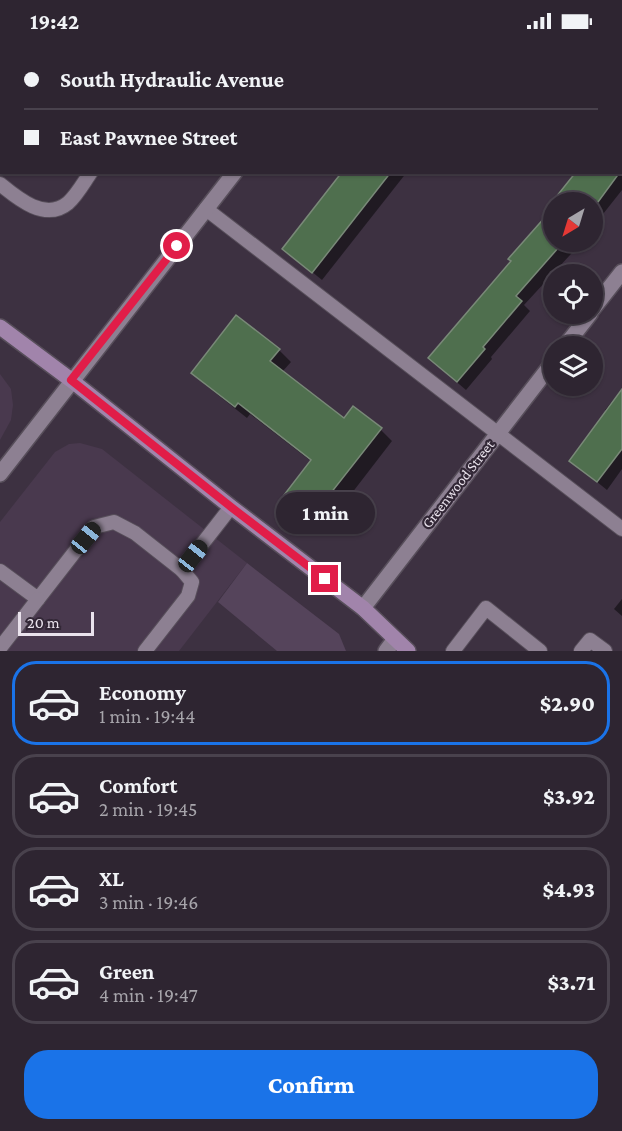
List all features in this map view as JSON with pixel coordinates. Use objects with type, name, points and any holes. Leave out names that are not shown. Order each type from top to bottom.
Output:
[{"type":"main road","points":[[0,327],[363,608],[391,645],[408,651]]},
{"type":"street","points":[[0,474],[233,174]]},
{"type":"street","points":[[603,297],[622,272]]},
{"type":"street","points":[[572,336],[581,324]]},
{"type":"street","name":"Greenwood Street","points":[[363,608],[543,375]]},
{"type":"lane","points":[[0,184],[24,204],[42,210],[67,204],[90,174]]},
{"type":"lane","points":[[206,209],[622,529]]},
{"type":"lane","points":[[182,570],[231,507]]},
{"type":"lane","points":[[0,648],[94,527],[114,522],[135,533],[182,570],[192,582],[188,596],[145,651]]},
{"type":"lane","points":[[0,571],[38,599]]},
{"type":"lane","points":[[453,651],[486,608],[540,651]]},
{"type":"lane","points":[[581,651],[590,640],[605,651]]},
{"type":"shaded area","points":[[0,374],[11,389],[13,405],[11,420],[0,440]]},
{"type":"shaded area","points":[[80,443],[102,449],[247,563],[179,651],[0,651],[0,522],[55,452],[69,444]]},
{"type":"shaded area","points":[[247,563],[339,634],[346,651],[277,651],[218,602]]},
{"type":"building","points":[[340,174],[389,174],[312,273],[282,249]]},
{"type":"building","points":[[574,174],[619,174],[603,195],[603,192],[560,192]]},
{"type":"building","points":[[543,219],[543,252],[555,252],[516,296],[522,301],[457,382],[428,358],[511,261],[508,259]]},
{"type":"building","points":[[236,315],[280,349],[270,361],[344,418],[353,406],[382,428],[312,517],[284,495],[311,460],[238,403],[235,407],[191,373]]},
{"type":"building","points":[[622,389],[622,449],[597,482],[569,461]]},
{"type":"route","points":[[177,246],[71,380],[325,579]]}]
